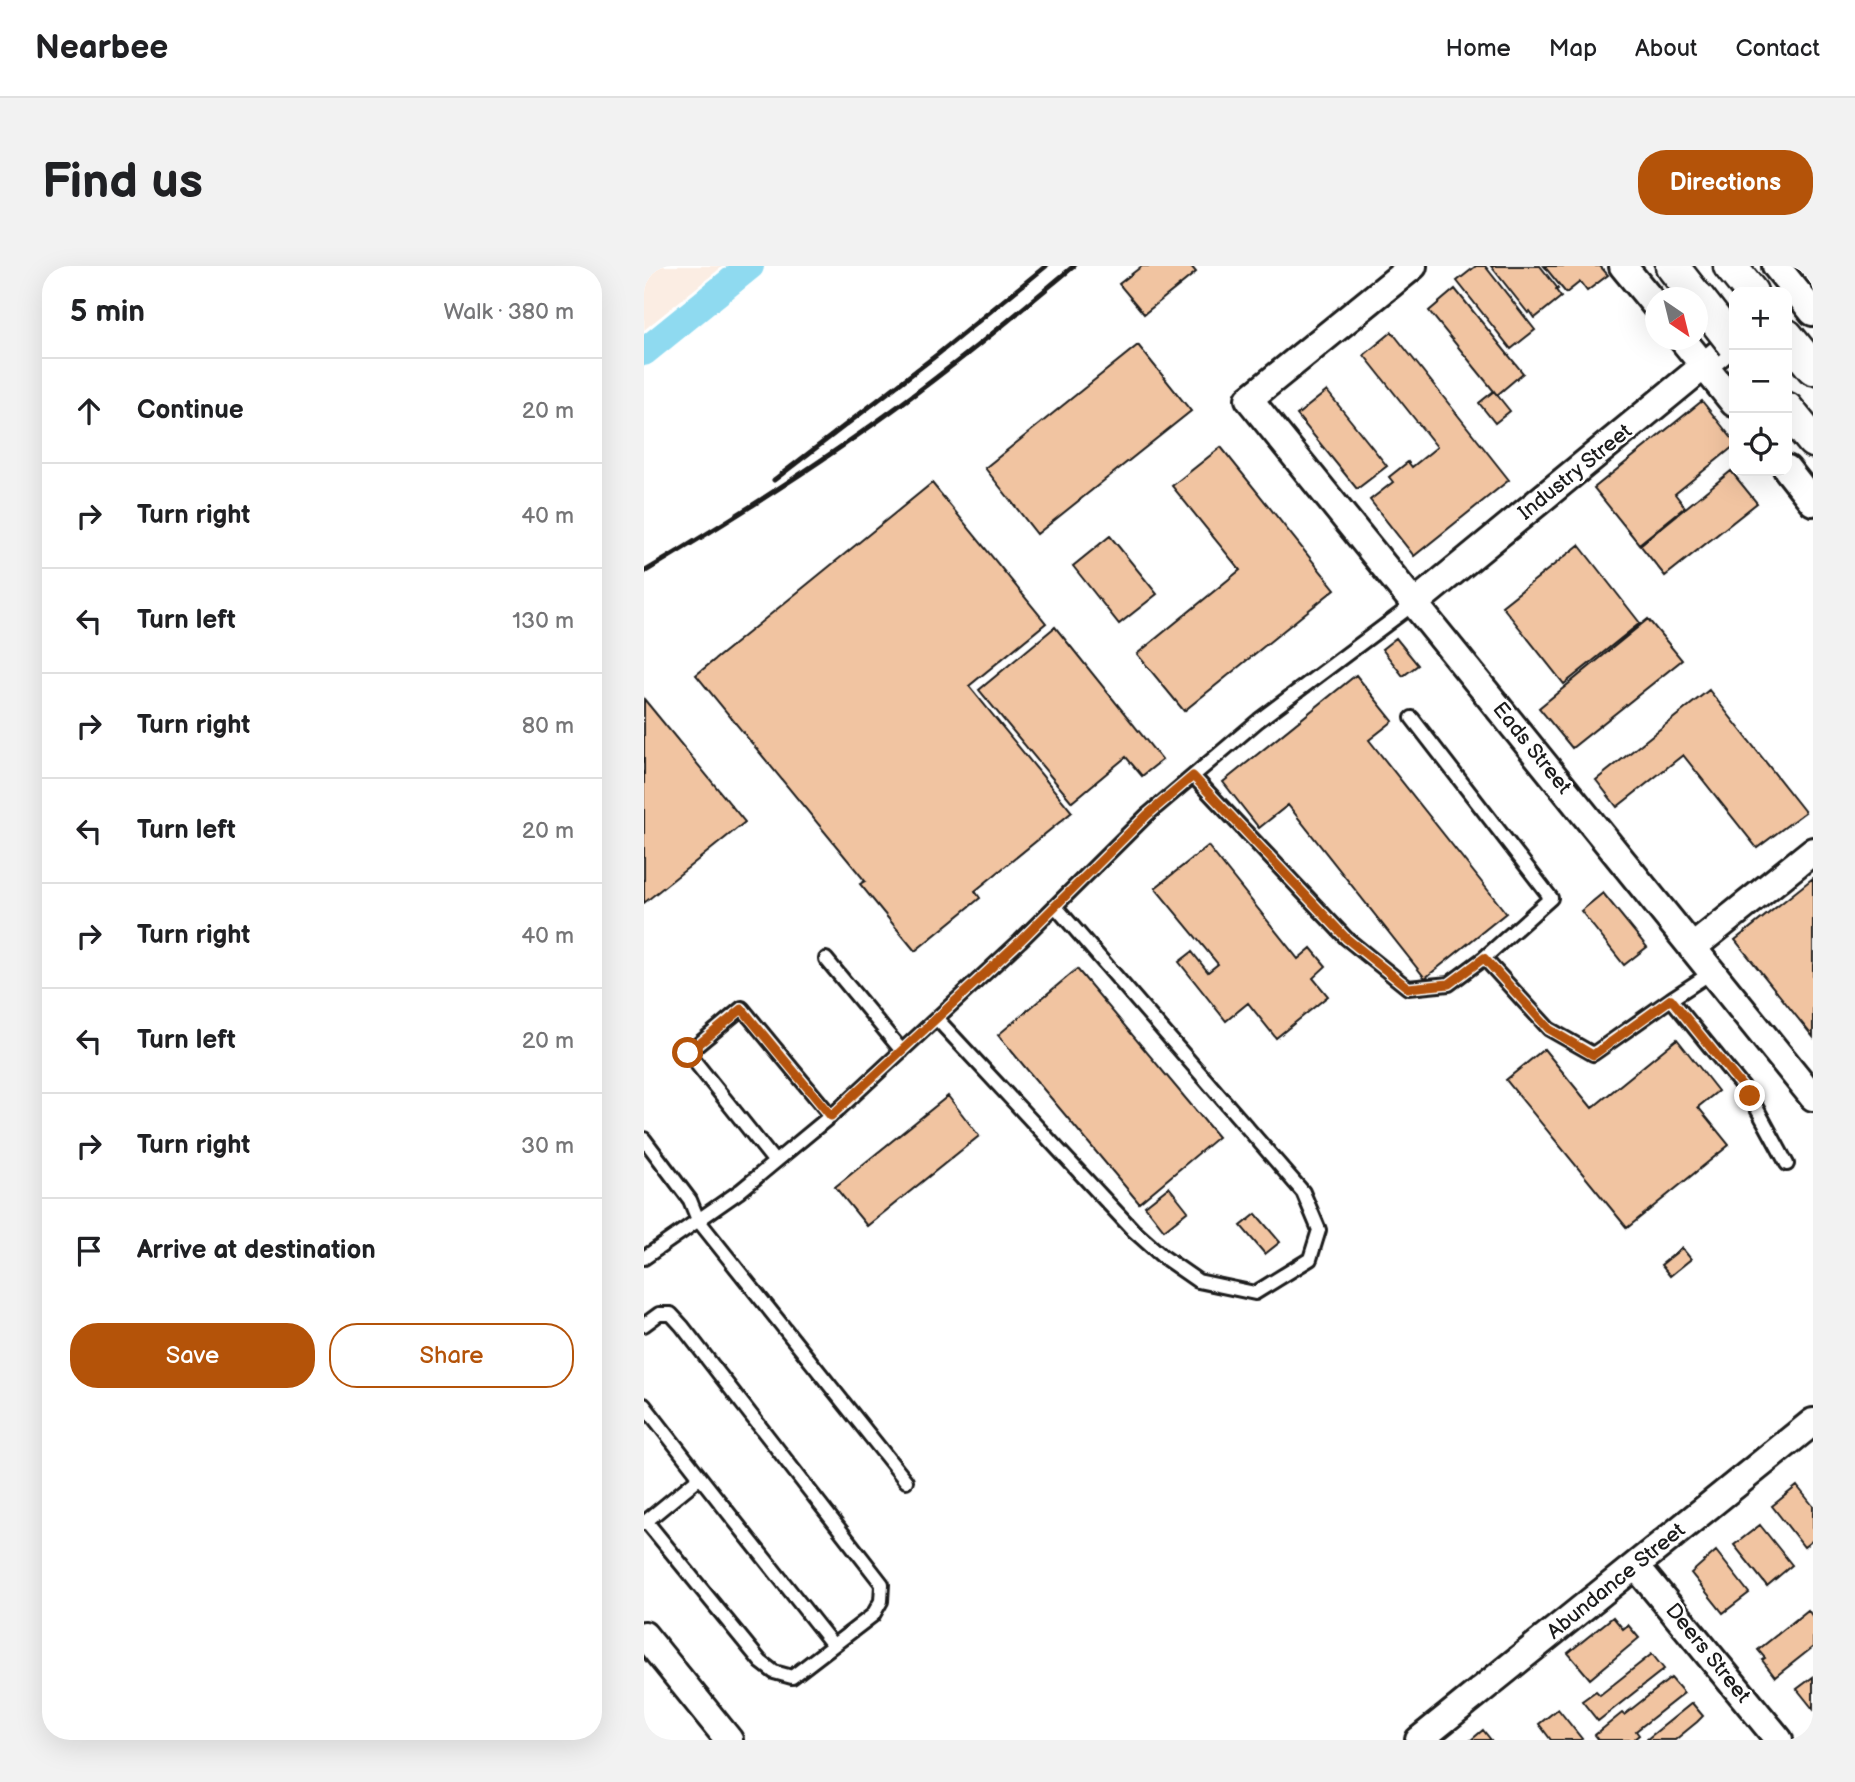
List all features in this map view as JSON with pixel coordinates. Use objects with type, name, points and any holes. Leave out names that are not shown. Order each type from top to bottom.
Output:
[{"type":"street","name":"Eads Street","points":[[1413,266],[1249,399],[1813,1097]]},
{"type":"street","points":[[1623,266],[1645,293]]},
{"type":"street","points":[[1672,266],[1688,287]]},
{"type":"street","points":[[1730,266],[1747,287]]},
{"type":"street","points":[[1776,266],[1799,288],[1813,312]]},
{"type":"street","points":[[1708,311],[1729,336]]},
{"type":"street","points":[[1792,342],[1813,368]]},
{"type":"street","name":"Industry Street","points":[[1415,603],[1729,346]]},
{"type":"street","points":[[1691,350],[1729,397]]},
{"type":"street","points":[[1790,413],[1813,441]]},
{"type":"street","points":[[1792,475],[1813,502]]},
{"type":"street","points":[[1692,948],[1813,851]]},
{"type":"street","name":"Abundance Street","points":[[1419,1740],[1813,1422]]},
{"type":"street","name":"Deers Street","points":[[1636,1566],[1779,1740]]},
{"type":"street","points":[[644,1635],[729,1740]]},
{"type":"lane","points":[[644,1258],[740,1191],[831,1116],[1055,906],[1147,815],[1259,720],[1415,603]]},
{"type":"lane","points":[[1193,776],[1346,938],[1408,988],[1449,984],[1484,958],[1551,898],[1412,718]]},
{"type":"lane","points":[[937,1018],[1133,1230],[1162,1256],[1198,1281],[1255,1293],[1310,1259],[1319,1230],[1303,1192],[1055,906]]},
{"type":"lane","points":[[1484,958],[1549,1029],[1593,1055],[1712,972]]},
{"type":"lane","points":[[826,959],[902,1051]]},
{"type":"lane","points":[[1671,999],[1750,1096],[1787,1164]]},
{"type":"lane","points":[[775,1162],[688,1053],[742,1009],[831,1116]]},
{"type":"lane","points":[[644,1139],[690,1200],[698,1220],[906,1481]]},
{"type":"lane","points":[[644,1325],[659,1314],[671,1314],[682,1326],[882,1584],[881,1601],[873,1615],[792,1677],[774,1672],[761,1662],[645,1522],[700,1477]]},
{"type":"lane","points":[[644,1405],[833,1645]]},
{"type":"shaded area","points":[[644,266],[723,266],[644,330]]},
{"type":"building","points":[[1142,266],[1191,266],[1196,272],[1144,314],[1119,284]]},
{"type":"building","points":[[1476,266],[1485,266],[1535,330],[1511,349],[1457,281]]},
{"type":"building","points":[[1491,266],[1540,266],[1561,297],[1535,318],[1530,311],[1528,313]]},
{"type":"building","points":[[1544,266],[1600,266],[1608,275],[1587,291],[1580,282],[1566,293]]},
{"type":"building","points":[[1455,289],[1523,373],[1497,395],[1429,311]]},
{"type":"building","points":[[1392,332],[1509,480],[1414,556],[1370,500],[1393,482],[1389,477],[1408,462],[1412,467],[1437,447],[1364,355]]},
{"type":"building","points":[[1138,345],[1191,411],[1037,534],[985,468]]},
{"type":"building","points":[[1327,391],[1387,466],[1357,489],[1297,415]]},
{"type":"building","points":[[1494,391],[1510,411],[1495,423],[1479,403]]},
{"type":"building","points":[[1702,401],[1729,435],[1729,450],[1675,494],[1685,507],[1639,544],[1594,488]]},
{"type":"building","points":[[1221,447],[1335,589],[1184,711],[1137,654],[1240,570],[1172,486]]},
{"type":"building","points":[[1729,473],[1729,476],[1735,476],[1757,503],[1665,576],[1640,545]]},
{"type":"building","points":[[932,483],[1046,623],[969,686],[1072,812],[975,891],[980,898],[915,951],[860,884],[865,881],[696,675]]},
{"type":"building","points":[[1110,536],[1157,594],[1119,624],[1073,566]]},
{"type":"building","points":[[1579,545],[1640,623],[1564,684],[1502,606]]},
{"type":"building","points":[[1648,619],[1682,660],[1572,748],[1539,708]]},
{"type":"building","points":[[1055,627],[1162,760],[1142,776],[1126,757],[1072,802],[979,690]]},
{"type":"building","points":[[1396,638],[1418,665],[1403,676],[1382,649]]},
{"type":"building","points":[[1356,675],[1393,721],[1369,740],[1506,913],[1425,978],[1288,805],[1259,828],[1223,782]]},
{"type":"building","points":[[1709,690],[1805,812],[1757,848],[1683,755],[1617,807],[1596,780]]},
{"type":"building","points":[[644,699],[745,822],[644,903]]},
{"type":"building","points":[[1208,846],[1298,959],[1311,948],[1326,966],[1313,978],[1328,996],[1276,1038],[1248,1003],[1226,1021],[1179,962],[1192,952],[1208,972],[1218,964],[1155,888]]},
{"type":"building","points":[[1813,878],[1813,1037],[1735,940]]},
{"type":"building","points":[[1603,893],[1647,947],[1624,965],[1581,911]]},
{"type":"building","points":[[1077,969],[1218,1137],[1139,1203],[998,1035]]},
{"type":"building","points":[[1677,1039],[1718,1091],[1698,1107],[1729,1145],[1627,1228],[1506,1080],[1544,1049],[1592,1108]]},
{"type":"building","points":[[948,1096],[979,1136],[867,1226],[835,1187]]},
{"type":"building","points":[[1169,1187],[1188,1211],[1164,1230],[1145,1206]]},
{"type":"building","points":[[1256,1214],[1280,1242],[1265,1254],[1241,1226]]},
{"type":"building","points":[[1682,1248],[1691,1259],[1670,1276],[1661,1265]]},
{"type":"building","points":[[1797,1486],[1813,1506],[1813,1540],[1804,1547],[1772,1506]]},
{"type":"building","points":[[1760,1525],[1792,1565],[1767,1586],[1734,1545]]},
{"type":"building","points":[[1716,1551],[1749,1593],[1723,1613],[1691,1573]]},
{"type":"building","points":[[1808,1610],[1813,1617],[1813,1647],[1775,1677],[1758,1650]]},
{"type":"building","points":[[1613,1617],[1623,1629],[1628,1625],[1639,1638],[1590,1679],[1568,1653]]},
{"type":"building","points":[[1652,1654],[1664,1669],[1598,1721],[1582,1701],[1596,1691],[1600,1695]]},
{"type":"building","points":[[1813,1677],[1813,1709],[1797,1689]]},
{"type":"building","points":[[1671,1678],[1684,1693],[1636,1731],[1639,1735],[1633,1740],[1599,1740],[1595,1735]]},
{"type":"building","points":[[1692,1703],[1703,1716],[1675,1740],[1646,1740]]},
{"type":"building","points":[[1558,1709],[1582,1739],[1551,1740],[1539,1724]]},
{"type":"building","points":[[1483,1730],[1491,1740],[1471,1740]]},
{"type":"waterway","points":[[644,352],[750,266]]},
{"type":"railway","points":[[774,480],[938,354],[1046,266]]},
{"type":"railway","points":[[644,572],[761,499],[876,422],[966,355],[1074,266]]},
{"type":"route","points":[[688,1053],[742,1009],[831,1116],[1020,941],[1147,815],[1193,776],[1346,938],[1408,988],[1449,984],[1484,958],[1549,1029],[1593,1055],[1671,999],[1750,1096]]}]
